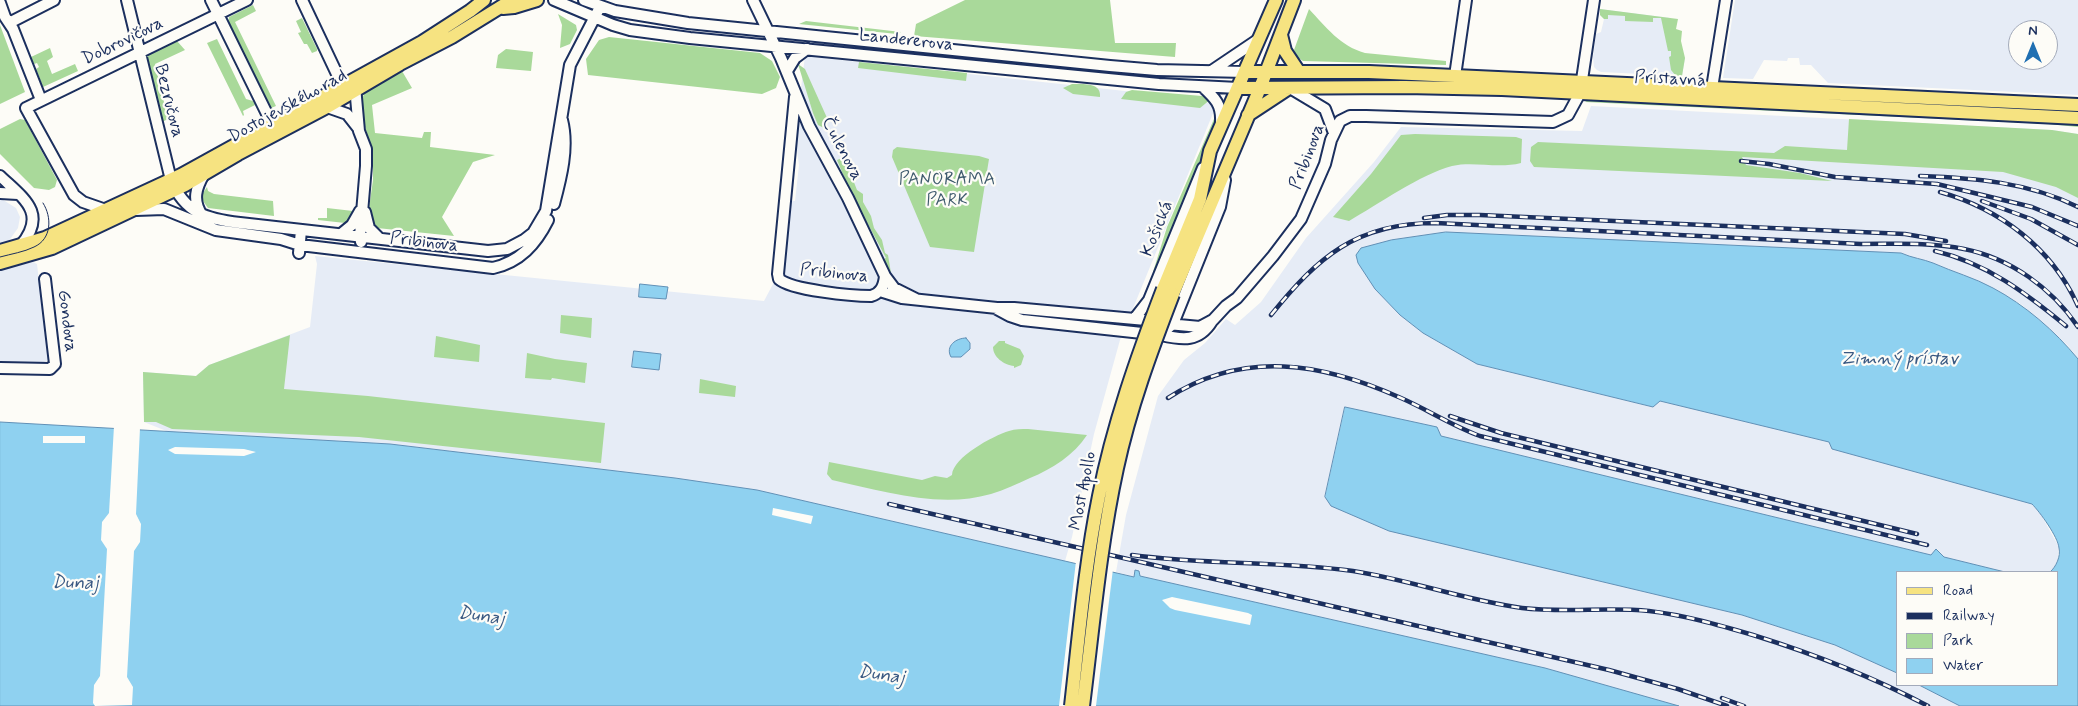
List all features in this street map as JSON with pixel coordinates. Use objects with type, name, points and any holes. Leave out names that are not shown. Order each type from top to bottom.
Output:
[{"type":"main road","name":"Dostojevského rad","points":[[73,232],[106,210],[204,174],[331,105],[355,84],[484,0]]},
{"type":"main road","name":"Dostojevského rad","points":[[73,232],[130,211],[272,124],[340,87],[355,84],[512,0]]},
{"type":"main road","points":[[500,8],[514,7],[537,0]]},
{"type":"main road","name":"Košická","points":[[1168,292],[1200,199],[1210,151],[1276,0]]},
{"type":"main road","points":[[1168,292],[1260,88],[1294,0]]},
{"type":"main road","points":[[1281,35],[1285,51],[1299,72]]},
{"type":"main road","name":"Landererova","points":[[1246,72],[1266,72]]},
{"type":"main road","name":"Prístavná","points":[[1266,72],[1369,72],[1455,76],[1581,87],[2078,118]]},
{"type":"main road","name":"Landererova","points":[[1238,88],[1260,88]]},
{"type":"main road","name":"Prístavná","points":[[1260,88],[1712,88],[2078,105]]},
{"type":"main road","points":[[1248,115],[1289,88]]},
{"type":"main road","points":[[0,251],[73,232]]},
{"type":"main road","points":[[0,263],[42,252],[73,232]]},
{"type":"main road","name":"Most Apollo","points":[[1071,706],[1084,599],[1101,487],[1134,362],[1168,292]]},
{"type":"main road","name":"Most Apollo","points":[[1083,706],[1101,563],[1117,468],[1168,292]]},
{"type":"street","points":[[9,23],[54,0]]},
{"type":"street","name":"Bezručova","points":[[127,0],[173,185]]},
{"type":"street","points":[[211,0],[272,124]]},
{"type":"street","name":"Dobrovičova","points":[[106,210],[83,202],[74,196],[26,108],[247,0]]},
{"type":"street","points":[[302,0],[337,74],[340,87],[331,105],[346,114],[359,131],[366,149],[360,236],[362,245],[369,253]]},
{"type":"street","name":"Landererova","points":[[554,0],[594,18],[630,30],[1159,84],[1238,88]]},
{"type":"street","name":"Landererova","points":[[584,0],[615,11],[688,23],[1110,66],[1246,72]]},
{"type":"street","name":"Čulenova","points":[[753,0],[787,71],[809,126],[848,198],[885,276],[894,288],[916,299]]},
{"type":"street","points":[[1455,76],[1466,0]]},
{"type":"street","points":[[1581,87],[1594,0]]},
{"type":"street","points":[[1712,88],[1726,0]]},
{"type":"street","points":[[0,3],[41,100]]},
{"type":"street","name":"Pribinova","points":[[173,185],[188,206],[202,214],[223,221],[476,250],[507,249],[524,240],[532,232],[546,211],[558,127],[570,65],[600,6]]},
{"type":"street","points":[[1212,71],[1232,59],[1261,37]]},
{"type":"street","points":[[787,71],[795,58],[807,49]]},
{"type":"street","points":[[355,84],[359,131]]},
{"type":"street","points":[[1204,87],[1217,100],[1222,112],[1221,127]]},
{"type":"street","name":"Pribinova","points":[[1171,324],[1161,336],[1190,338],[1202,334],[1226,306],[1237,298],[1251,282],[1301,219],[1325,164],[1331,140],[1340,121],[1350,116],[1553,122],[1568,115],[1581,87]]},
{"type":"street","points":[[1289,88],[1325,109],[1334,133]]},
{"type":"street","name":"Pribinova","points":[[795,94],[778,274],[779,279],[786,284],[798,288],[870,296],[880,291],[896,297],[997,308],[1146,320]]},
{"type":"street","name":"Pribinova","points":[[130,211],[164,209],[216,230],[281,239],[299,249],[369,253],[493,268],[508,265],[517,259],[536,240],[550,216],[564,156],[565,131],[561,118]]},
{"type":"street","name":"Košická","points":[[1135,318],[1149,300],[1210,151]]},
{"type":"street","points":[[1213,320],[1200,326],[1171,324],[1220,207],[1229,159]]},
{"type":"street","points":[[202,214],[196,205],[195,193],[204,174]]},
{"type":"street","points":[[0,176],[28,204],[33,217],[32,231],[20,246]]},
{"type":"street","points":[[0,192],[18,194]]},
{"type":"street","points":[[341,234],[357,218],[363,204]]},
{"type":"street","points":[[363,204],[369,228],[379,238]]},
{"type":"street","points":[[299,249],[301,230]]},
{"type":"street","points":[[880,291],[884,285],[885,276]]},
{"type":"street","name":"Gondova","points":[[0,368],[50,369],[54,367],[45,279]]},
{"type":"street","name":"Pribinova","points":[[997,308],[1010,316],[1022,320],[1142,332]]},
{"type":"shaded area","points":[[1735,0],[2078,0],[2078,95],[1828,83],[1811,65],[1800,65],[1799,58],[1788,58],[1787,61],[1764,60],[1753,79],[1723,78]]},
{"type":"shaded area","points":[[1600,9],[1671,18],[1669,40],[1685,58],[1682,76],[1601,72],[1597,70],[1594,67],[1593,57],[1596,34],[1601,32],[1604,19],[1600,15]]},
{"type":"shaded area","points":[[805,56],[1198,99],[1216,106],[1120,340],[1094,434],[1065,561],[757,490],[675,478],[390,444],[169,432],[144,422],[143,372],[196,376],[209,365],[310,327],[317,264],[315,256],[764,301],[781,269],[787,200],[795,201],[799,165],[795,136]]},
{"type":"shaded area","points":[[1591,106],[2052,130],[2078,134],[2078,359],[2068,346],[2022,305],[1992,287],[1930,262],[1911,258],[1901,253],[1678,243],[1375,289],[1400,315],[1423,333],[1477,364],[1652,407],[1660,401],[1830,442],[1833,449],[2032,504],[2039,511],[2059,547],[2058,560],[2053,570],[2001,571],[1944,557],[1937,549],[1931,555],[1440,436],[1437,427],[1345,408],[1325,497],[1595,580],[1742,615],[1835,645],[1896,673],[1896,686],[1921,686],[1960,706],[1679,706],[1545,668],[1140,576],[1139,571],[1135,571],[1135,577],[1116,572],[1126,515],[1158,396],[1184,360],[1205,343],[1226,319],[1235,325],[1261,302],[1306,238],[1374,162],[1401,127],[1582,131]]},
{"type":"shaded area","points":[[0,198],[16,208],[20,217],[18,228],[8,242],[0,244]]},
{"type":"shaded area","points":[[33,262],[37,264],[48,360],[42,363],[0,362],[0,270]]},
{"type":"green space","points":[[965,0],[1110,0],[1115,43],[1176,43],[1175,57],[914,36],[916,24]]},
{"type":"green space","points":[[253,5],[256,11],[235,22],[276,106],[271,108],[228,23],[229,17]]},
{"type":"green space","points":[[1309,9],[1334,35],[1356,50],[1365,53],[1446,61],[1446,65],[1303,61],[1297,57],[1294,50]]},
{"type":"green space","points":[[1600,9],[1678,19],[1676,29],[1682,31],[1681,41],[1685,58],[1682,76],[1676,76],[1671,70],[1669,57],[1671,56],[1671,51],[1668,51],[1661,18],[1653,18],[1653,22],[1625,21],[1625,16],[1608,15],[1608,19],[1604,19],[1600,15]]},
{"type":"green space","points":[[558,14],[576,25],[577,30],[570,44],[560,48],[562,25]]},
{"type":"green space","points":[[302,18],[317,49],[317,51],[312,53],[298,33],[301,32],[296,21]]},
{"type":"green space","points":[[806,21],[901,32],[897,34],[799,24]]},
{"type":"green space","points":[[0,25],[25,92],[0,104]]},
{"type":"green space","points":[[609,37],[760,53],[772,61],[780,77],[776,88],[762,94],[588,75],[586,59],[599,40]]},
{"type":"green space","points":[[217,39],[246,99],[253,101],[255,105],[243,111],[243,116],[207,43]]},
{"type":"green space","points":[[177,41],[185,50],[155,64],[168,119],[162,122],[147,56]]},
{"type":"green space","points":[[50,48],[53,57],[47,61],[52,74],[75,64],[78,71],[43,87],[36,69],[39,67],[37,63],[34,64],[31,57]]},
{"type":"green space","points":[[506,49],[533,52],[531,71],[496,68],[498,55]]},
{"type":"green space","points":[[859,62],[967,73],[966,81],[858,68]]},
{"type":"green space","points":[[798,64],[805,69],[828,120],[826,129],[818,125]]},
{"type":"green space","points":[[402,71],[412,88],[372,105],[375,133],[422,138],[424,132],[431,132],[430,147],[495,155],[473,162],[442,217],[454,236],[377,228],[368,215],[373,180],[373,156],[363,119],[361,101],[366,90]]},
{"type":"green space","points":[[1072,84],[1095,86],[1100,92],[1100,97],[1073,94],[1063,88]]},
{"type":"green space","points":[[1132,90],[1202,96],[1211,99],[1200,108],[1121,99],[1126,92]]},
{"type":"green space","points":[[1592,98],[2078,123],[2078,127],[1585,102]]},
{"type":"green space","points":[[1217,112],[1216,122],[1181,215],[1154,277],[1153,272],[1167,227]]},
{"type":"green space","points":[[20,119],[25,120],[57,180],[55,187],[49,190],[34,188],[0,154],[0,129]]},
{"type":"green space","points":[[1849,119],[2052,130],[2078,134],[2078,198],[2056,187],[2003,172],[1742,157],[1746,165],[1800,173],[1832,181],[1534,167],[1530,161],[1531,147],[1538,142],[1774,153],[1785,146],[1847,150]]},
{"type":"green space","points":[[1401,135],[1516,137],[1522,139],[1521,163],[1512,165],[1469,164],[1452,166],[1413,183],[1349,221],[1333,217],[1371,174]]},
{"type":"green space","name":"PANORAMA PARK","points":[[897,147],[979,156],[989,159],[974,252],[930,247],[892,157],[893,150]]},
{"type":"green space","points":[[844,157],[857,190],[863,194],[863,202],[871,216],[874,228],[882,240],[885,253],[888,255],[891,273],[888,275],[880,261],[886,258],[854,198],[837,160]]},
{"type":"green space","points":[[207,187],[208,191],[214,194],[273,201],[274,216],[208,208],[203,201],[203,193]]},
{"type":"green space","points":[[327,208],[353,211],[352,216],[345,223],[318,220],[318,218],[327,218]]},
{"type":"green space","points":[[561,315],[592,318],[591,338],[560,333]]},
{"type":"green space","points":[[290,335],[284,389],[368,396],[605,423],[601,463],[359,437],[172,429],[156,422],[144,422],[143,372],[196,376],[209,365]]},
{"type":"green space","points":[[436,336],[480,345],[479,362],[434,357]]},
{"type":"green space","points":[[999,341],[1005,341],[1005,343],[1020,349],[1024,356],[1021,365],[1014,368],[1014,366],[1003,362],[997,357],[993,347]]},
{"type":"green space","points":[[527,353],[587,363],[585,383],[552,378],[551,380],[525,378]]},
{"type":"green space","points":[[700,379],[736,386],[735,397],[699,393]]},
{"type":"green space","points":[[1028,429],[1087,435],[1076,449],[1062,461],[1046,470],[1001,491],[971,498],[951,500],[911,497],[832,480],[827,474],[829,462],[922,480],[935,476],[947,478],[952,475],[954,468],[966,454],[984,442],[1009,431]]},
{"type":"water","name":"Zimný prístav","points":[[1446,232],[1901,253],[1979,281],[2005,295],[2028,311],[2060,338],[2078,359],[2078,706],[1960,706],[1921,686],[2058,686],[2058,571],[2051,571],[2058,561],[2058,543],[2044,519],[2032,504],[1832,449],[1829,442],[1660,401],[1653,407],[1477,364],[1423,333],[1400,315],[1375,289],[1358,263],[1356,255],[1361,248],[1391,240]]},
{"type":"water","points":[[640,284],[668,287],[666,299],[639,297]]},
{"type":"water","points":[[966,338],[970,343],[970,349],[961,357],[951,357],[949,349],[952,343]]},
{"type":"water","points":[[634,351],[661,354],[659,370],[632,367]]},
{"type":"water","points":[[1345,407],[1437,427],[1441,436],[1931,555],[1936,549],[1944,557],[2001,571],[1896,571],[1896,673],[1835,645],[1742,615],[1389,531],[1331,506],[1325,497]]},
{"type":"water","name":"Dunaj","points":[[0,422],[390,444],[675,478],[757,490],[1134,577],[1135,570],[1139,571],[1140,576],[1545,668],[1679,706],[0,706]]},
{"type":"pier","points":[[114,426],[140,428],[136,514],[141,524],[140,542],[134,551],[127,677],[133,687],[132,705],[95,706],[93,703],[94,685],[100,676],[107,549],[101,540],[102,522],[109,513]]},
{"type":"pier","points":[[43,436],[85,436],[85,443],[43,443]]},
{"type":"pier","points":[[175,447],[244,449],[256,452],[244,456],[175,454],[168,450]]},
{"type":"pier","points":[[773,508],[813,516],[811,524],[772,515]]},
{"type":"pier","points":[[1076,561],[1113,569],[1096,706],[1059,706]]},
{"type":"pier","points":[[1172,597],[1248,613],[1252,615],[1250,625],[1175,610],[1162,600]]},
{"type":"tram line","points":[[0,257],[30,249],[44,239],[49,227],[49,221],[43,203]]},
{"type":"railway","points":[[1741,161],[1769,164],[1835,177],[1937,184],[2032,207],[2078,226]]},
{"type":"railway","points":[[1920,176],[1961,178],[2001,183],[2040,192],[2078,207]]},
{"type":"railway","points":[[1940,192],[1962,199],[1983,209],[2003,220],[2022,234],[2054,266],[2078,306]]},
{"type":"railway","points":[[1982,201],[2031,219],[2078,245]]},
{"type":"railway","points":[[1424,218],[1447,215],[1480,215],[1905,234],[1946,241]]},
{"type":"railway","points":[[1271,315],[1305,276],[1341,247],[1383,229],[1436,223],[1861,244],[1939,245],[1964,249],[1998,260],[2028,277],[2056,300],[2078,327]]},
{"type":"railway","points":[[1935,251],[1954,256],[1988,271],[2036,302],[2066,326]]},
{"type":"railway","points":[[1168,398],[1197,382],[1226,372],[1255,367],[1284,366],[1313,370],[1342,376],[1372,386],[1480,436],[1927,545]]},
{"type":"railway","points":[[1450,416],[1501,433],[1917,534]]},
{"type":"railway","points":[[889,504],[1609,670],[1678,689],[1727,706]]},
{"type":"railway","points":[[1132,555],[1353,571],[1522,608],[1633,610],[1675,615],[1753,635],[1798,650],[1864,675],[1928,706]]},
{"type":"railway","points":[[1722,698],[1744,706]]}]
